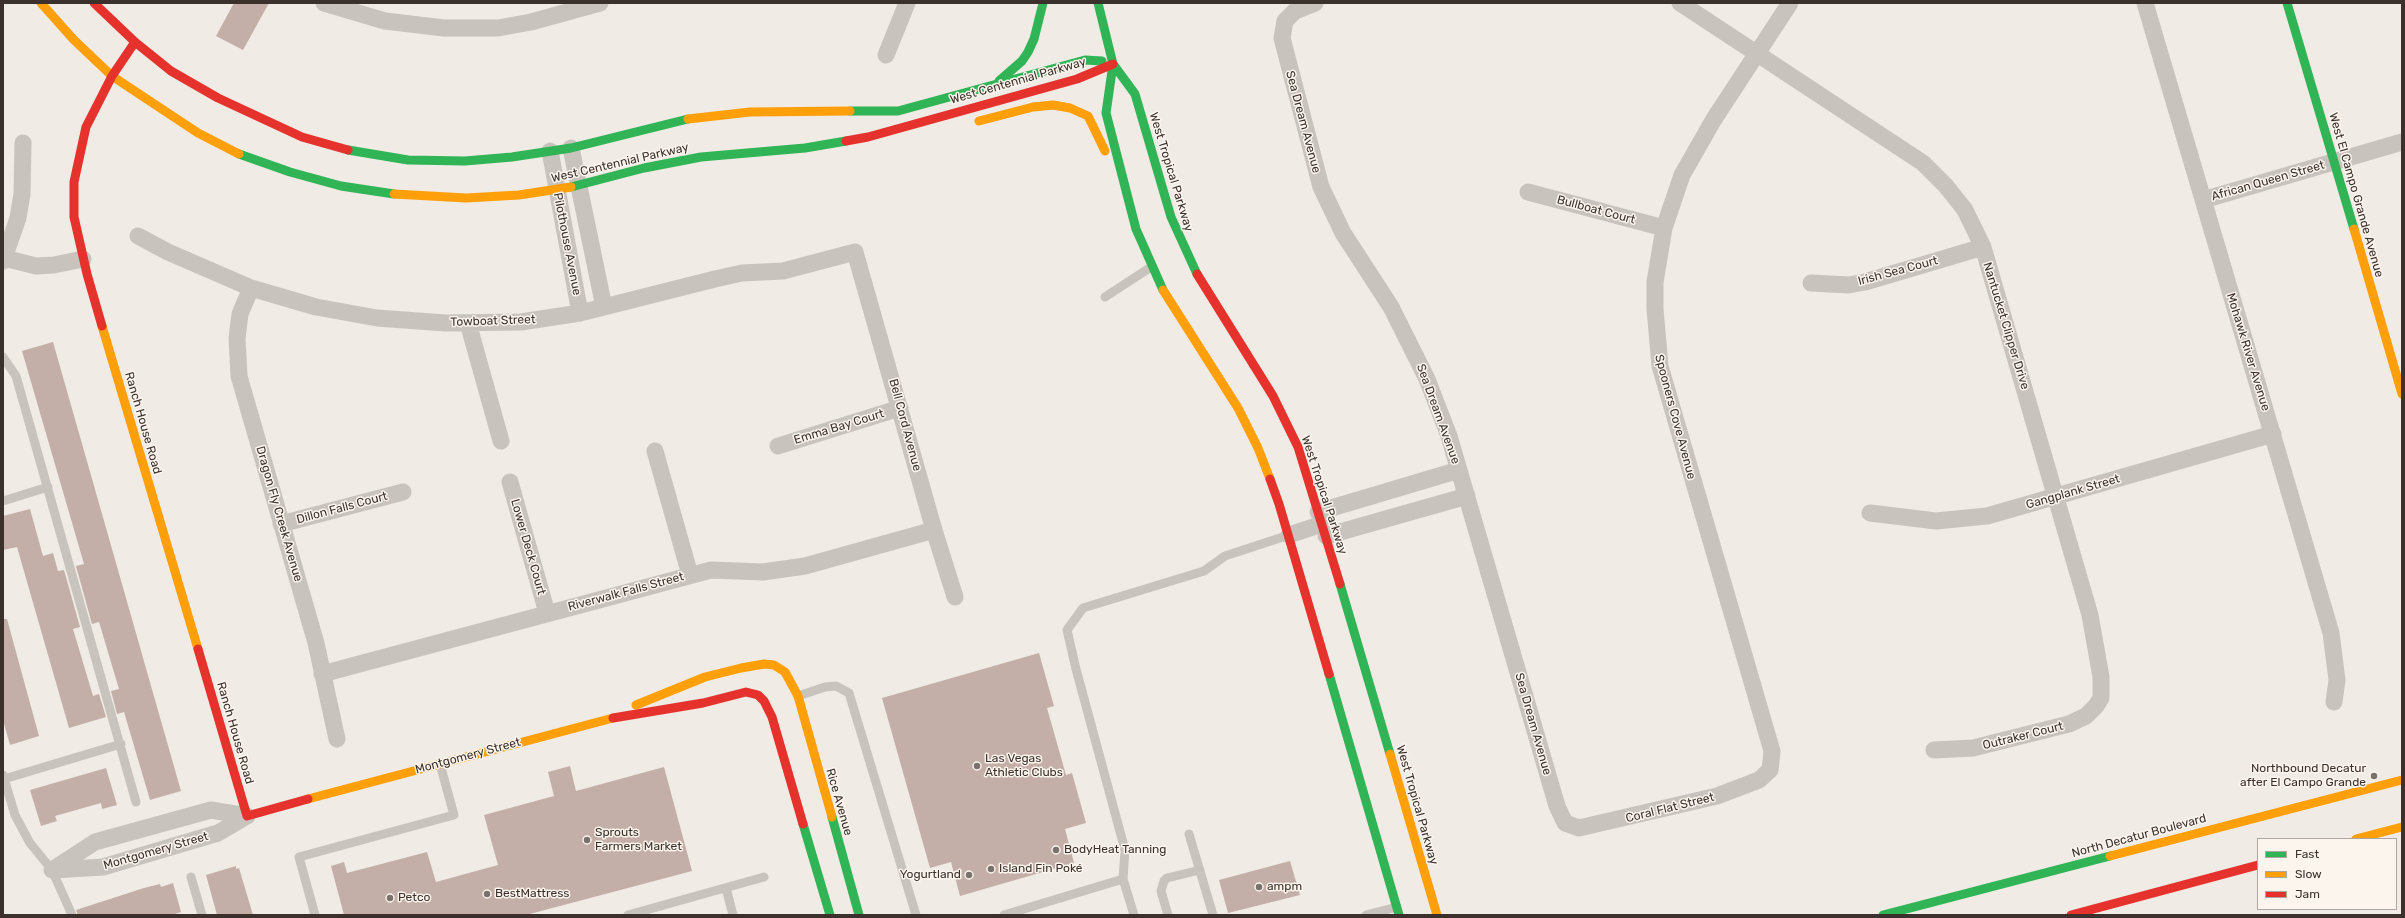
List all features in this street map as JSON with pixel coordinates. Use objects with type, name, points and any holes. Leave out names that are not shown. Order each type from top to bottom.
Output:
[{"type":"main road","name":"West Centennial Parkway","points":[[41,3],[74,40],[112,76],[198,133],[239,154],[290,172],[341,186],[406,196],[466,198],[556,191],[580,186],[644,168],[695,158],[763,150],[805,148],[868,136],[1077,79],[1113,64]]},
{"type":"main road","name":"West Centennial Parkway","points":[[94,3],[135,42],[171,71],[218,98],[302,137],[346,150],[408,160],[465,161],[550,152],[694,118],[780,111],[855,113],[898,111],[1085,60],[1099,60],[1113,64]]},
{"type":"main road","points":[[995,85],[1022,61],[1028,52],[1034,39],[1043,3]]},
{"type":"main road","name":"West Tropical Parkway","points":[[1098,3],[1113,64],[1106,113],[1136,229],[1151,267],[1165,294],[1238,408],[1258,448],[1289,535],[1398,911]]},
{"type":"main road","name":"West El Campo Grande Avenue","points":[[2287,3],[2402,394]]},
{"type":"main road","name":"Ranch House Road","points":[[135,42],[112,76],[86,127],[76,164],[74,182],[74,218],[83,259],[247,816]]},
{"type":"main road","name":"West Tropical Parkway","points":[[1113,64],[1136,94],[1171,217],[1187,256],[1204,287],[1273,396],[1298,447],[1437,915]]},
{"type":"main road","points":[[972,123],[1033,107],[1053,105],[1070,108],[1088,116],[1100,138],[1136,229]]},
{"type":"main road","points":[[805,148],[855,149]]},
{"type":"main road","name":"Montgomery Street","points":[[596,721],[705,677],[764,664],[774,665],[785,672],[798,696]]},
{"type":"main road","name":"Montgomery Street","points":[[247,816],[596,721],[703,703],[746,692],[758,695],[764,701],[772,717],[806,833]]},
{"type":"main road","points":[[792,711],[793,699],[798,696]]},
{"type":"main road","name":"Rice Avenue","points":[[798,696],[859,915]]},
{"type":"main road","points":[[801,780],[806,833],[830,915]]},
{"type":"main road","name":"North Decatur Boulevard","points":[[1883,915],[2402,780]]},
{"type":"main road","points":[[2360,838],[2402,827]]},
{"type":"main road","points":[[2071,915],[2257,865]]},
{"type":"street","points":[[324,3],[385,21],[431,27],[498,28],[530,22],[600,3]]},
{"type":"street","points":[[886,55],[907,3]]},
{"type":"street","name":"Sea Dream Avenue","points":[[1315,3],[1295,11],[1285,21],[1282,38],[1286,59],[1321,187],[1343,233],[1387,301],[1410,341],[1438,406],[1467,496],[1548,775],[1565,823]]},
{"type":"street","name":"Nantucket Clipper Drive","points":[[1680,3],[1923,162],[1946,186],[1964,210],[1983,247],[2057,496],[2090,615],[2101,677],[2101,698]]},
{"type":"street","name":"Spooners Cove Avenue","points":[[1770,770],[1772,751],[1757,707],[1660,366],[1655,302],[1659,253],[1664,228],[1682,175],[1696,149],[1790,3]]},
{"type":"street","name":"Mohawk River Avenue","points":[[2145,3],[2331,633],[2337,680],[2334,702]]},
{"type":"street","name":"African Queen Street","points":[[2203,200],[2402,142]]},
{"type":"street","points":[[22,143],[22,194],[18,218],[4,260],[36,266],[54,265],[83,259]]},
{"type":"street","name":"Pilothouse Avenue","points":[[572,148],[604,307]]},
{"type":"street","name":"Pilothouse Avenue","points":[[550,152],[556,191],[580,313]]},
{"type":"street","name":"Bullboat Court","points":[[1528,192],[1664,228]]},
{"type":"street","name":"Towboat Street","points":[[138,236],[182,259],[251,288],[316,308],[347,314],[415,321],[468,323],[521,322],[580,313],[742,273],[783,271],[855,252]]},
{"type":"street","name":"Irish Sea Court","points":[[1812,284],[1849,285],[1865,282],[1983,247]]},
{"type":"street","name":"Bell Cord Avenue","points":[[855,252],[934,530],[955,597]]},
{"type":"street","name":"Dragon Fly Creek Avenue","points":[[251,288],[240,314],[237,360],[239,376],[316,643],[337,739]]},
{"type":"street","points":[[468,323],[501,440]]},
{"type":"street","name":"Emma Bay Court","points":[[778,446],[900,408]]},
{"type":"street","name":"Gangplank Street","points":[[1870,513],[1936,521],[1961,520],[1987,516],[2273,434]]},
{"type":"street","points":[[655,451],[690,575]]},
{"type":"street","points":[[1289,535],[1322,524],[1402,487],[1459,470]]},
{"type":"street","name":"Lower Deck Court","points":[[510,482],[547,613]]},
{"type":"street","points":[[1402,487],[1410,512]]},
{"type":"street","name":"Dillon Falls Court","points":[[281,524],[403,492]]},
{"type":"street","points":[[1322,524],[1410,512],[1467,496]]},
{"type":"street","name":"Riverwalk Falls Street","points":[[322,674],[711,570],[763,572],[805,566],[934,530]]},
{"type":"street","name":"Outraker Court","points":[[1934,750],[1973,748],[2068,724],[2086,716],[2096,706],[2101,698]]},
{"type":"street","name":"Coral Flat Street","points":[[1565,823],[1580,828],[1596,826],[1710,798],[1754,782],[1770,770]]},
{"type":"street","name":"Montgomery Street","points":[[52,870],[95,842],[109,838],[211,810],[247,816]]},
{"type":"street","name":"Montgomery Street","points":[[52,870],[103,867],[218,833],[247,816]]},
{"type":"lane","points":[[1105,297],[1151,267]]},
{"type":"lane","points":[[3,357],[16,376],[121,744],[136,802]]},
{"type":"lane","points":[[3,501],[48,487]]},
{"type":"lane","points":[[1134,915],[1123,879],[1125,850],[1076,669],[1067,630],[1083,608],[1204,571],[1225,556],[1289,535]]},
{"type":"lane","points":[[798,696],[825,687],[836,686],[849,692],[916,915]]},
{"type":"lane","points":[[72,915],[52,870],[30,843],[15,815],[5,789],[4,776],[121,744]]},
{"type":"lane","points":[[315,915],[299,857],[454,815],[440,764]]},
{"type":"lane","points":[[1189,834],[1214,915]]},
{"type":"lane","points":[[1168,915],[1162,891],[1164,881],[1167,878],[1200,870]]},
{"type":"lane","points":[[628,915],[764,876]]},
{"type":"lane","points":[[191,877],[202,915]]},
{"type":"lane","points":[[1004,915],[1022,912],[1123,879]]},
{"type":"lane","points":[[726,888],[734,915]]},
{"type":"lane","points":[[1366,915],[1398,911]]},
{"type":"building","points":[[234,3],[269,3],[243,50],[216,36]]},
{"type":"building","points":[[53,342],[181,791],[150,800],[124,712],[117,714],[111,691],[119,689],[99,622],[92,624],[76,566],[84,564],[22,351]]},
{"type":"building","points":[[30,509],[43,556],[53,553],[58,571],[64,570],[80,627],[73,629],[93,696],[99,694],[106,717],[69,728],[17,547],[3,550],[3,516]]},
{"type":"building","points":[[3,619],[7,619],[39,736],[10,745],[3,720]]},
{"type":"building","name":"Las Vegas Athletic Clubs","points":[[1039,653],[1054,706],[1047,708],[1066,775],[1072,773],[1086,823],[1065,829],[1074,863],[960,896],[951,862],[930,868],[882,698]]},
{"type":"building","name":"Sprouts Farmers Market","points":[[570,766],[576,791],[664,767],[692,871],[526,915],[344,915],[331,866],[344,862],[347,873],[427,852],[436,882],[498,865],[484,815],[554,796],[548,772]]},
{"type":"building","points":[[106,768],[117,805],[102,809],[101,803],[55,816],[57,821],[41,826],[30,790]]},
{"type":"building","name":"ampm","points":[[1290,861],[1300,895],[1228,913],[1219,880]]},
{"type":"building","points":[[236,866],[236,869],[239,868],[253,915],[217,915],[206,875]]},
{"type":"building","points":[[173,883],[181,912],[172,915],[78,915],[76,910],[144,888],[160,884],[161,887]]},
{"type":"traffic: fast","points":[[999,81],[1022,61],[1028,52],[1034,39],[1043,3]]},
{"type":"traffic: fast","points":[[1098,3],[1113,64],[1135,94],[1171,217],[1197,274]]},
{"type":"traffic: fast","points":[[2287,3],[2354,229]]},
{"type":"traffic: fast","points":[[850,111],[898,111],[1085,60],[1102,61]]},
{"type":"traffic: fast","points":[[1113,64],[1106,113],[1136,229],[1163,290]]},
{"type":"traffic: fast","points":[[348,150],[408,160],[465,161],[512,157],[571,148],[688,119]]},
{"type":"traffic: fast","points":[[571,187],[644,168],[701,157],[805,148],[846,141]]},
{"type":"traffic: fast","points":[[239,154],[290,172],[341,186],[394,194]]},
{"type":"traffic: fast","points":[[1340,584],[1390,754]]},
{"type":"traffic: fast","points":[[1329,674],[1399,915]]},
{"type":"traffic: fast","points":[[832,817],[859,915]]},
{"type":"traffic: fast","points":[[803,824],[830,915]]},
{"type":"traffic: fast","points":[[1883,915],[2110,856]]},
{"type":"traffic: slow","points":[[41,3],[74,40],[112,76],[198,133],[239,154]]},
{"type":"traffic: slow","points":[[979,121],[1033,107],[1053,105],[1070,108],[1088,116],[1105,151]]},
{"type":"traffic: slow","points":[[688,119],[750,112],[850,111]]},
{"type":"traffic: slow","points":[[394,194],[466,198],[519,195],[571,187]]},
{"type":"traffic: slow","points":[[2354,229],[2402,394]]},
{"type":"traffic: slow","points":[[1163,290],[1238,408],[1258,448],[1270,479]]},
{"type":"traffic: slow","points":[[102,326],[198,649]]},
{"type":"traffic: slow","points":[[636,705],[705,677],[741,668],[764,664],[774,665],[785,672],[798,696],[832,817]]},
{"type":"traffic: slow","points":[[308,799],[613,718]]},
{"type":"traffic: slow","points":[[1390,754],[1437,915]]},
{"type":"traffic: slow","points":[[2110,856],[2402,780]]},
{"type":"traffic: slow","points":[[2360,838],[2402,827]]},
{"type":"traffic: jam","points":[[94,3],[135,42],[171,71],[218,98],[302,137],[348,150]]},
{"type":"traffic: jam","points":[[102,326],[87,274],[74,217],[74,182],[86,127],[112,76],[135,42]]},
{"type":"traffic: jam","points":[[846,141],[868,137],[1077,79],[1113,64]]},
{"type":"traffic: jam","points":[[1197,274],[1273,396],[1298,447],[1340,584]]},
{"type":"traffic: jam","points":[[1270,479],[1279,504],[1329,674]]},
{"type":"traffic: jam","points":[[198,649],[247,816],[308,799]]},
{"type":"traffic: jam","points":[[613,718],[703,703],[746,692],[758,695],[764,701],[772,717],[803,824]]},
{"type":"traffic: jam","points":[[2071,915],[2257,865]]},
{"type":"place","name":"Las Vegas Athletic Clubs","points":[[977,766]]},
{"type":"place","name":"Northbound Decatur after El Campo Grande","points":[[2374,776]]},
{"type":"place","name":"Sprouts Farmers Market","points":[[587,840]]},
{"type":"place","name":"BodyHeat Tanning","points":[[1056,850]]},
{"type":"place","name":"Island Fin Poké","points":[[991,869]]},
{"type":"place","name":"Yogurtland","points":[[969,875]]},
{"type":"place","name":"ampm","points":[[1259,887]]},
{"type":"place","name":"BestMattress","points":[[487,894]]},
{"type":"place","name":"Petco","points":[[390,898]]}]
